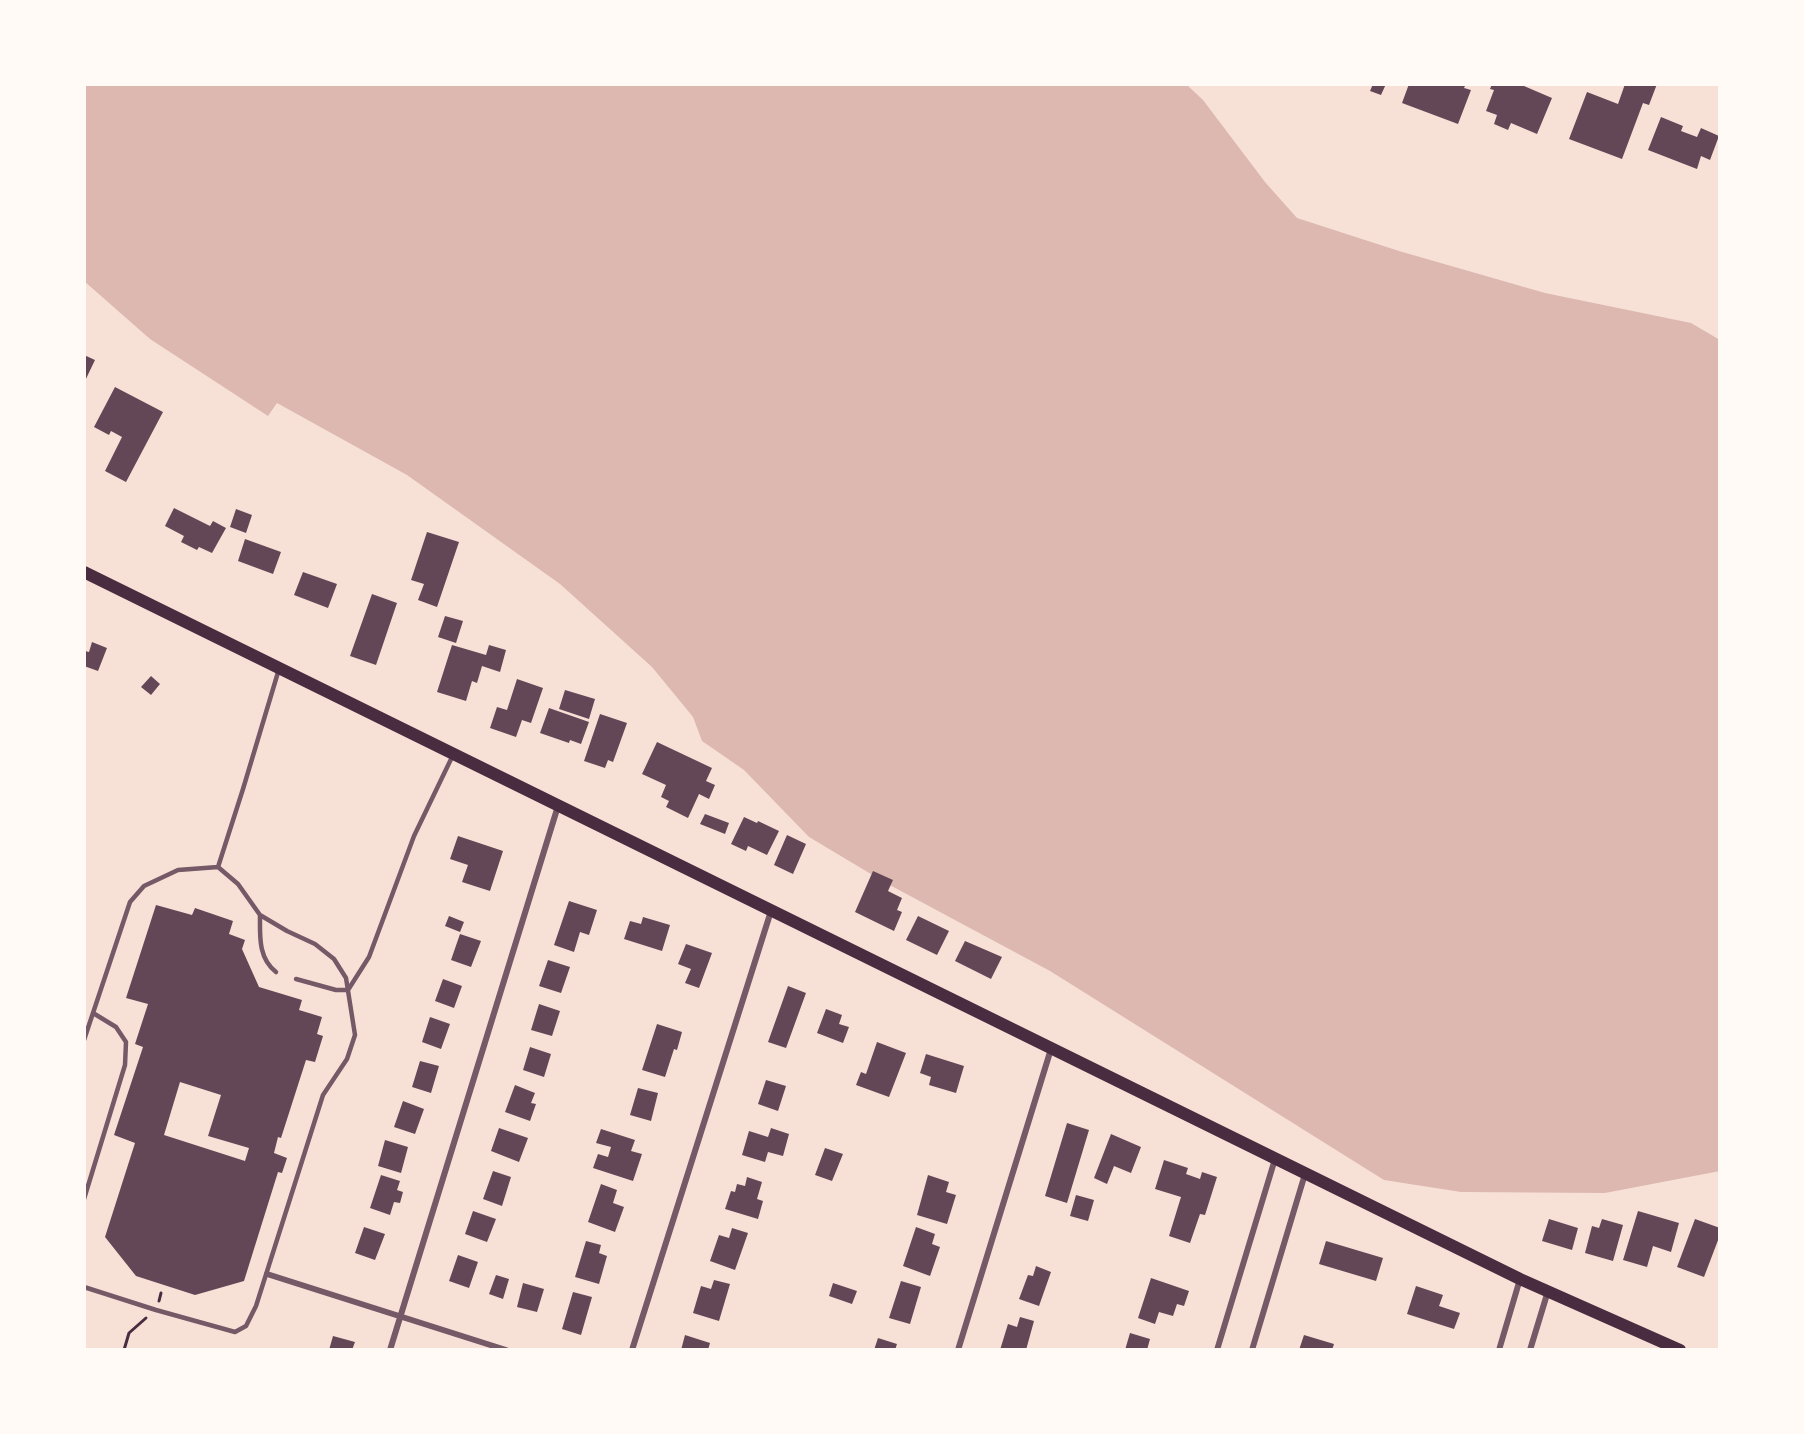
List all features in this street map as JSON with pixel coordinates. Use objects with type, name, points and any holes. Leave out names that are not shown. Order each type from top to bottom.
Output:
[{"type":"main road","points":[[84,572],[1520,1279],[1680,1350]]},
{"type":"street","points":[[390,1350],[558,806]]},
{"type":"street","points":[[632,1350],[771,911]]},
{"type":"street","points":[[958,1350],[1051,1049]]},
{"type":"street","points":[[1217,1350],[1275,1159]]},
{"type":"street","points":[[1252,1350],[1305,1174]]},
{"type":"street","points":[[267,1274],[506,1350]]},
{"type":"street","points":[[1499,1350],[1520,1279]]},
{"type":"street","points":[[1530,1350],[1548,1291]]},
{"type":"lane","points":[[218,867],[279,669]]},
{"type":"lane","points":[[348,990],[369,957],[414,836],[453,754]]},
{"type":"lane","points":[[84,1040],[130,902],[144,886],[178,870],[218,867],[238,884],[260,915],[286,931],[315,944],[334,959],[346,978],[355,1035],[347,1059],[322,1095],[267,1274],[246,1326],[236,1332],[84,1287]]},
{"type":"lane","points":[[260,915],[263,957],[276,972]]},
{"type":"lane","points":[[296,979],[336,990],[348,990]]},
{"type":"lane","points":[[84,1199],[125,1065],[126,1042],[116,1027],[93,1013]]},
{"type":"path","points":[[124,1350],[129,1333],[156,1310],[161,1293]]},
{"type":"shaded area","points":[[84,84],[1186,84],[1203,100],[1265,182],[1297,218],[1399,251],[1545,293],[1691,323],[1720,340],[1720,1171],[1605,1193],[1461,1192],[1384,1180],[1050,971],[886,883],[809,837],[744,770],[702,741],[693,717],[652,667],[560,584],[407,475],[277,403],[268,416],[150,339],[84,281]]},
{"type":"building","points":[[1373,84],[1386,84],[1381,95],[1370,91]]},
{"type":"building","points":[[1409,84],[1466,84],[1464,88],[1471,90],[1458,124],[1402,103]]},
{"type":"building","points":[[1492,84],[1525,84],[1524,86],[1552,98],[1537,134],[1511,123],[1508,130],[1494,124],[1497,115],[1486,111],[1494,90],[1490,89]]},
{"type":"building","points":[[1625,84],[1657,84],[1649,105],[1643,103],[1622,159],[1569,139],[1587,92],[1618,104]]},
{"type":"building","points":[[1661,117],[1683,126],[1681,131],[1697,137],[1701,128],[1719,136],[1710,160],[1701,156],[1697,169],[1648,150]]},
{"type":"building","points":[[84,355],[95,360],[84,383]]},
{"type":"building","points":[[115,387],[163,412],[126,482],[105,471],[122,437],[111,431],[109,435],[94,427]]},
{"type":"building","points":[[174,508],[210,526],[213,521],[226,528],[212,553],[199,547],[197,550],[181,542],[184,536],[165,526]]},
{"type":"building","points":[[236,509],[252,515],[246,533],[230,527]]},
{"type":"building","points":[[427,532],[459,542],[437,607],[418,600],[424,584],[411,580]]},
{"type":"building","points":[[245,539],[281,552],[273,574],[238,561]]},
{"type":"building","points":[[303,572],[337,584],[328,608],[294,595]]},
{"type":"building","points":[[372,594],[397,603],[376,665],[350,656]]},
{"type":"building","points":[[445,616],[463,621],[456,643],[438,637]]},
{"type":"building","points":[[92,642],[107,648],[98,671],[84,666],[85,651],[89,652]]},
{"type":"building","points":[[452,645],[486,655],[489,645],[506,650],[500,672],[482,666],[477,683],[472,681],[466,701],[437,692]]},
{"type":"building","points":[[151,676],[160,684],[151,695],[141,687]]},
{"type":"building","points":[[517,679],[543,688],[531,723],[522,720],[516,737],[490,728],[497,707],[507,710]]},
{"type":"building","points":[[565,690],[595,699],[589,719],[559,709]]},
{"type":"building","points":[[549,708],[589,722],[581,744],[570,740],[569,743],[540,733]]},
{"type":"building","points":[[600,714],[627,723],[613,762],[608,760],[605,768],[584,761]]},
{"type":"building","points":[[657,742],[712,768],[706,781],[715,785],[709,799],[699,794],[688,818],[666,807],[669,801],[661,797],[666,785],[642,774]]},
{"type":"building","points":[[705,814],[729,823],[725,834],[700,824]]},
{"type":"building","points":[[744,817],[779,831],[767,855],[748,846],[746,851],[731,844]]},
{"type":"building","points":[[787,835],[806,844],[793,874],[774,865]]},
{"type":"building","points":[[458,836],[503,851],[490,891],[462,882],[468,865],[450,859]]},
{"type":"building","points":[[873,871],[893,880],[888,891],[902,898],[897,910],[902,912],[894,931],[855,912]]},
{"type":"building","points":[[569,901],[597,910],[589,935],[580,932],[574,952],[554,945]]},
{"type":"building","points":[[156,905],[192,915],[195,908],[233,921],[229,934],[245,940],[242,949],[259,987],[302,1000],[299,1010],[322,1017],[317,1034],[323,1036],[315,1062],[306,1060],[281,1138],[278,1137],[274,1153],[287,1158],[282,1173],[278,1172],[244,1281],[195,1295],[136,1276],[105,1237],[135,1143],[114,1135],[143,1047],[135,1044],[148,1004],[126,998]],"holes":[[[180,1082],[221,1095],[208,1136],[249,1148],[245,1161],[164,1135]]]},
{"type":"building","points":[[449,916],[464,922],[460,932],[445,926]]},
{"type":"building","points":[[918,916],[949,931],[937,955],[906,940]]},
{"type":"building","points":[[643,917],[670,925],[662,951],[624,939],[630,921],[641,924]]},
{"type":"building","points":[[460,934],[481,941],[471,967],[451,960]]},
{"type":"building","points":[[965,941],[1002,957],[991,979],[955,961]]},
{"type":"building","points":[[686,944],[712,953],[699,988],[685,983],[691,969],[678,964]]},
{"type":"building","points":[[548,960],[570,967],[561,993],[539,986]]},
{"type":"building","points":[[443,979],[462,986],[454,1008],[435,1001]]},
{"type":"building","points":[[788,986],[806,993],[786,1048],[768,1042]]},
{"type":"building","points":[[539,1004],[560,1011],[552,1036],[531,1030]]},
{"type":"building","points":[[826,1009],[842,1015],[839,1024],[849,1027],[843,1043],[817,1033]]},
{"type":"building","points":[[430,1017],[450,1024],[441,1049],[422,1042]]},
{"type":"building","points":[[657,1024],[682,1032],[665,1077],[642,1070]]},
{"type":"building","points":[[877,1042],[906,1053],[889,1097],[856,1085],[861,1072],[866,1074]]},
{"type":"building","points":[[530,1047],[551,1054],[544,1077],[523,1070]]},
{"type":"building","points":[[926,1054],[964,1066],[956,1093],[929,1085],[931,1077],[920,1073]]},
{"type":"building","points":[[420,1061],[439,1066],[431,1093],[412,1087]]},
{"type":"building","points":[[766,1080],[786,1086],[778,1111],[758,1104]]},
{"type":"building","points":[[515,1085],[535,1093],[531,1103],[536,1104],[530,1121],[505,1112]]},
{"type":"building","points":[[638,1088],[658,1093],[651,1121],[630,1115]]},
{"type":"building","points":[[403,1101],[424,1109],[415,1134],[394,1127]]},
{"type":"building","points":[[1067,1123],[1089,1130],[1067,1203],[1045,1196]]},
{"type":"building","points":[[499,1128],[528,1138],[519,1162],[491,1151]]},
{"type":"building","points":[[771,1128],[789,1134],[783,1156],[768,1152],[765,1162],[742,1155],[749,1131],[768,1137]]},
{"type":"building","points":[[601,1129],[635,1140],[631,1151],[642,1154],[633,1181],[593,1168],[598,1154],[608,1157],[611,1147],[596,1143]]},
{"type":"building","points":[[1111,1134],[1141,1147],[1131,1173],[1114,1166],[1107,1184],[1094,1178]]},
{"type":"building","points":[[385,1140],[408,1147],[401,1173],[378,1166]]},
{"type":"building","points":[[825,1148],[843,1154],[832,1181],[815,1175]]},
{"type":"building","points":[[1164,1160],[1188,1168],[1186,1174],[1200,1179],[1202,1172],[1217,1177],[1205,1215],[1200,1214],[1190,1243],[1169,1236],[1181,1197],[1155,1189]]},
{"type":"building","points":[[493,1171],[511,1177],[502,1206],[483,1199]]},
{"type":"building","points":[[381,1175],[400,1181],[397,1190],[403,1192],[400,1203],[394,1202],[390,1215],[370,1208]]},
{"type":"building","points":[[928,1175],[949,1182],[946,1192],[956,1195],[947,1224],[917,1215]]},
{"type":"building","points":[[747,1177],[762,1182],[757,1199],[763,1201],[758,1219],[725,1209],[731,1191],[735,1192],[737,1184],[745,1186]]},
{"type":"building","points":[[601,1184],[617,1190],[613,1203],[624,1207],[615,1232],[588,1222]]},
{"type":"building","points":[[1076,1195],[1094,1200],[1088,1221],[1070,1216]]},
{"type":"building","points":[[473,1211],[496,1219],[487,1242],[465,1234]]},
{"type":"building","points":[[1638,1211],[1679,1223],[1671,1252],[1653,1246],[1647,1267],[1623,1260]]},
{"type":"building","points":[[1549,1219],[1578,1228],[1572,1250],[1542,1241]]},
{"type":"building","points":[[1602,1219],[1623,1225],[1613,1261],[1585,1253],[1592,1226],[1599,1228]]},
{"type":"building","points":[[1695,1219],[1720,1228],[1720,1235],[1704,1277],[1677,1267]]},
{"type":"building","points":[[364,1227],[385,1234],[375,1260],[355,1253]]},
{"type":"building","points":[[916,1227],[935,1234],[932,1244],[940,1247],[930,1276],[903,1266]]},
{"type":"building","points":[[732,1228],[748,1233],[735,1270],[710,1261],[719,1235],[729,1238]]},
{"type":"building","points":[[586,1241],[601,1245],[599,1253],[607,1256],[599,1284],[575,1277]]},
{"type":"building","points":[[1326,1241],[1383,1258],[1376,1281],[1319,1264]]},
{"type":"building","points":[[458,1255],[478,1262],[469,1288],[449,1281]]},
{"type":"building","points":[[1036,1266],[1051,1272],[1039,1306],[1019,1299],[1028,1275],[1033,1276]]},
{"type":"building","points":[[496,1275],[509,1279],[503,1299],[489,1294]]},
{"type":"building","points":[[1151,1278],[1189,1291],[1184,1306],[1177,1304],[1173,1316],[1159,1312],[1155,1324],[1138,1318]]},
{"type":"building","points":[[714,1280],[730,1284],[719,1321],[693,1313],[701,1286],[711,1289]]},
{"type":"building","points":[[901,1281],[921,1287],[910,1324],[889,1318]]},
{"type":"building","points":[[523,1283],[544,1289],[537,1312],[517,1307]]},
{"type":"building","points":[[833,1283],[857,1291],[852,1304],[829,1296]]},
{"type":"building","points":[[1416,1286],[1443,1295],[1439,1306],[1460,1313],[1454,1329],[1407,1314]]},
{"type":"building","points":[[573,1292],[592,1297],[581,1335],[562,1329]]},
{"type":"building","points":[[1020,1317],[1034,1321],[1026,1350],[1000,1350],[1008,1324],[1017,1327]]},
{"type":"building","points":[[1130,1333],[1150,1339],[1147,1350],[1125,1350]]},
{"type":"building","points":[[685,1335],[710,1343],[708,1350],[681,1350]]},
{"type":"building","points":[[1304,1335],[1334,1344],[1332,1350],[1299,1350]]},
{"type":"building","points":[[333,1336],[355,1342],[352,1350],[329,1350]]},
{"type":"building","points":[[878,1338],[897,1344],[895,1350],[874,1350]]}]
